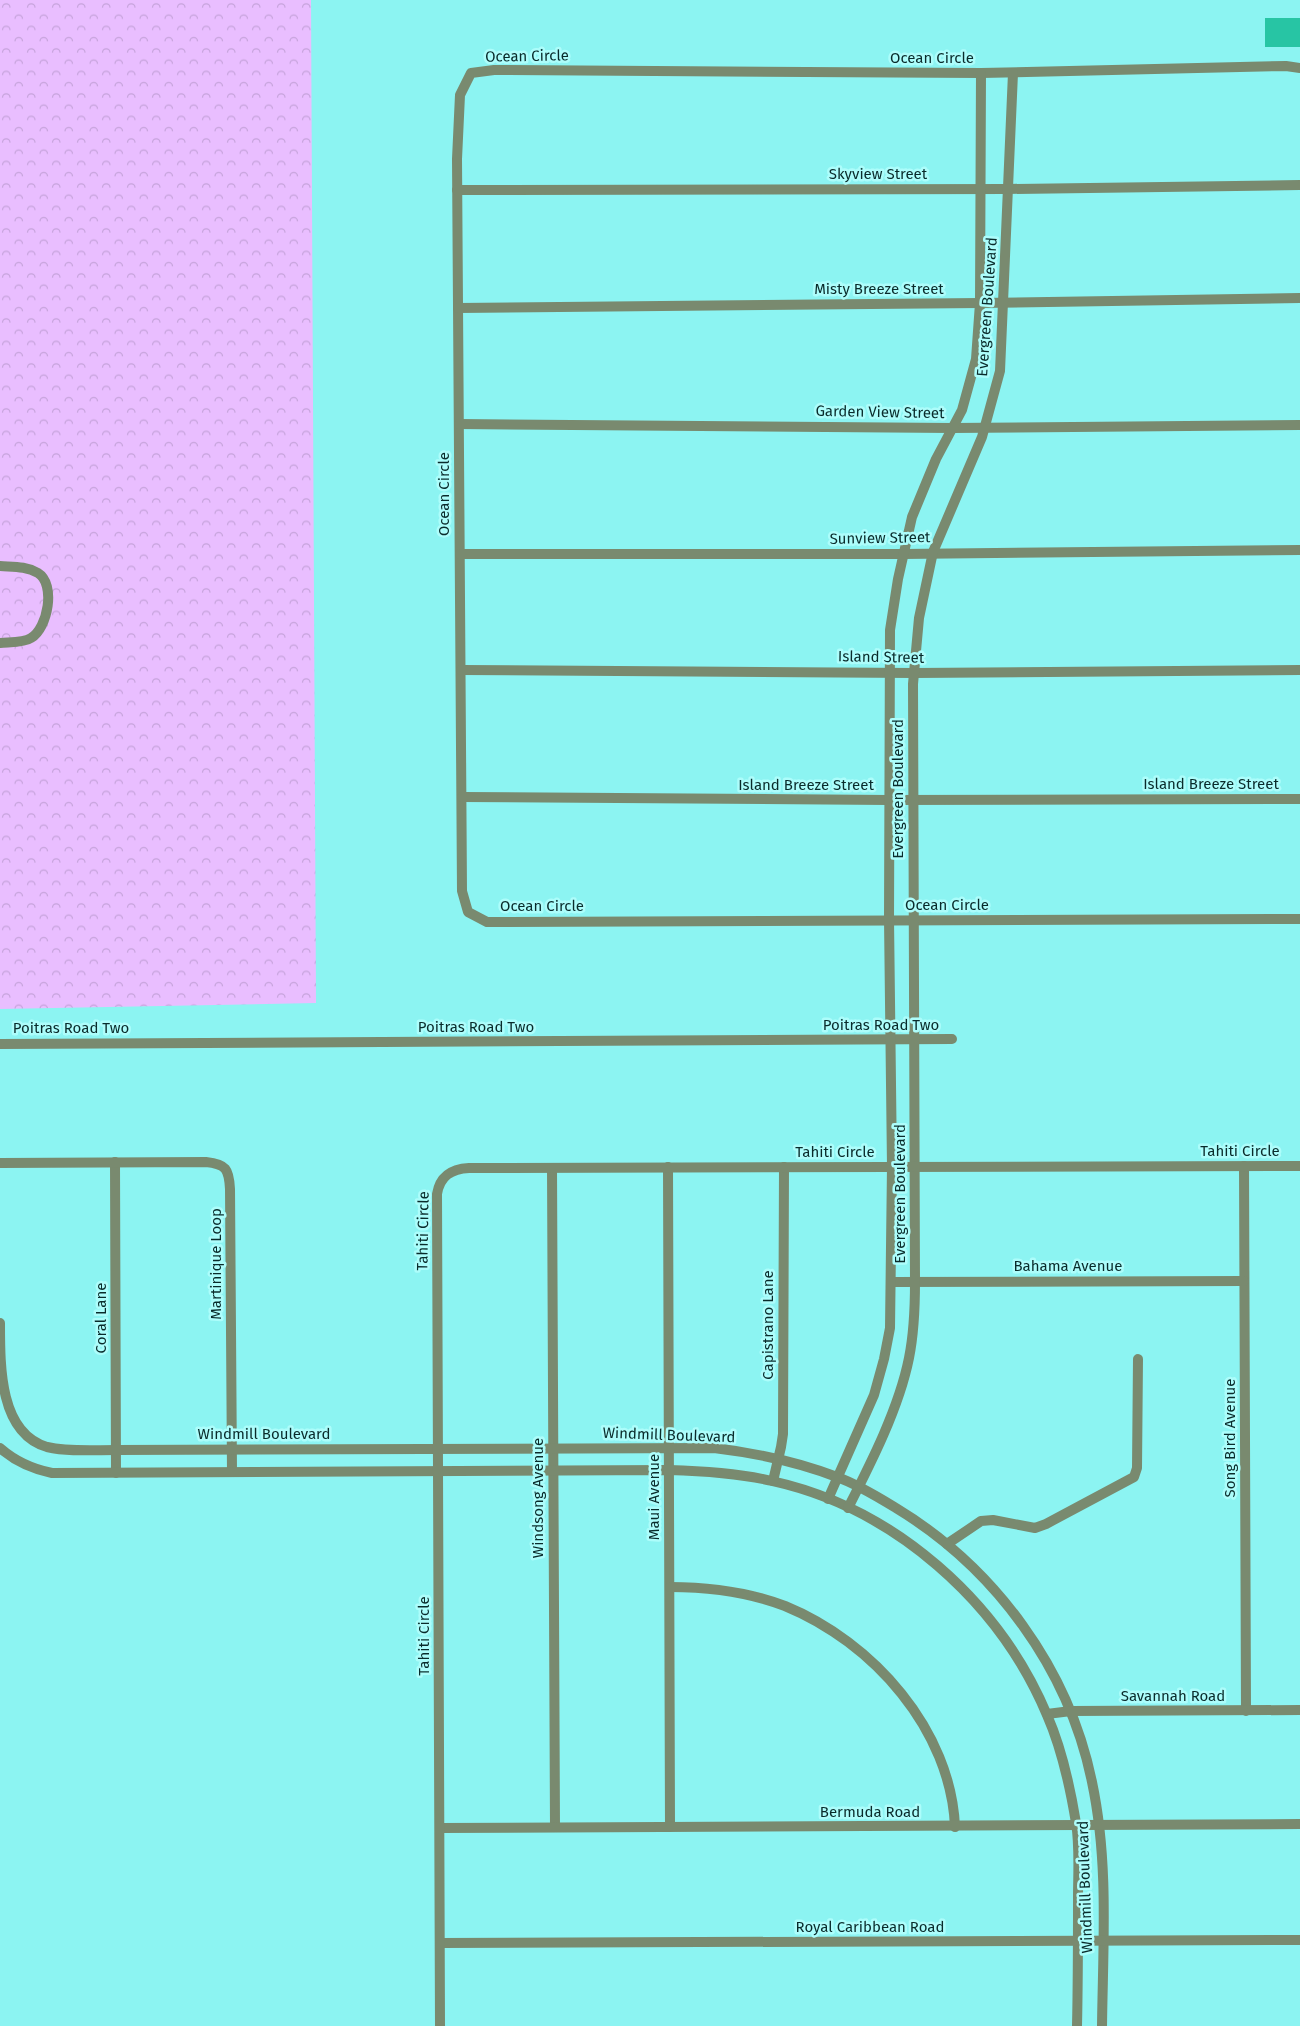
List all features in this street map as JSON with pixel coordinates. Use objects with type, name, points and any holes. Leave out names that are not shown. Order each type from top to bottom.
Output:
[{"type":"street","name":"Ocean Circle","points":[[1300,68],[1286,66],[1013,73],[504,70],[471,73],[460,95],[457,190],[462,891],[468,912],[487,922],[889,919],[1300,919]]},
{"type":"street","name":"Evergreen Boulevard","points":[[828,1499],[880,1378],[890,1328],[892,1166],[889,919],[890,630],[898,580],[912,517],[936,459],[962,410],[976,359],[980,303],[982,73]]},
{"type":"street","name":"Evergreen Boulevard","points":[[848,1508],[881,1439],[905,1376],[912,1343],[915,1282],[914,673],[919,618],[933,552],[985,427],[1000,372],[1013,73]]},
{"type":"street","name":"Skyview Street","points":[[457,190],[1008,189],[1300,185]]},
{"type":"street","name":"Misty Breeze Street","points":[[458,308],[1300,298]]},
{"type":"street","name":"Garden View Street","points":[[459,424],[952,428],[1300,425]]},
{"type":"street","name":"Sunview Street","points":[[460,554],[904,554],[933,552],[1300,550]]},
{"type":"street","points":[[0,566],[26,568],[40,574],[46,586],[47,611],[42,627],[30,639],[0,643]]},
{"type":"street","name":"Island Street","points":[[461,670],[914,673],[1300,670]]},
{"type":"street","name":"Island Breeze Street","points":[[462,797],[889,800],[1300,799]]},
{"type":"street","name":"Poitras Road Two","points":[[0,1044],[952,1039]]},
{"type":"street","name":"Coral Lane","points":[[115,1162],[116,1472]]},
{"type":"street","name":"Martinique Loop","points":[[0,1163],[206,1162],[220,1164],[226,1168],[229,1174],[232,1472]]},
{"type":"street","name":"Song Bird Avenue","points":[[1244,1166],[1246,1710]]},
{"type":"street","name":"Tahiti Circle","points":[[440,2026],[437,1194],[441,1180],[446,1174],[460,1169],[552,1168],[1300,1166]]},
{"type":"street","name":"Capistrano Lane","points":[[773,1481],[783,1434],[784,1167]]},
{"type":"street","name":"Windsong Avenue","points":[[552,1168],[555,1827]]},
{"type":"street","name":"Maui Avenue","points":[[668,1168],[670,1827]]},
{"type":"street","name":"Bahama Avenue","points":[[891,1282],[1244,1281]]},
{"type":"street","name":"Windmill Boulevard","points":[[0,1323],[2,1411],[15,1430],[34,1443],[64,1449],[116,1450],[714,1448],[779,1459],[838,1477],[906,1514],[947,1544],[978,1571],[1008,1605],[1049,1668],[1071,1711],[1088,1763],[1099,1825],[1103,1876],[1102,2026]]},
{"type":"street","points":[[947,1544],[981,1521],[993,1520],[1035,1528],[1134,1477],[1137,1468],[1138,1359]]},
{"type":"street","name":"Windmill Boulevard","points":[[0,1448],[22,1464],[37,1470],[52,1472],[669,1470],[723,1473],[773,1481],[828,1499],[890,1530],[934,1562],[967,1593],[1013,1650],[1047,1714],[1064,1765],[1076,1826],[1077,2026]]},
{"type":"street","points":[[670,1587],[727,1591],[784,1606],[834,1632],[865,1655],[901,1694],[932,1743],[948,1780],[955,1826]]},
{"type":"street","name":"Savannah Road","points":[[1047,1714],[1071,1711],[1300,1710]]},
{"type":"street","name":"Bermuda Road","points":[[440,1828],[1300,1824]]},
{"type":"street","name":"Royal Caribbean Road","points":[[440,1943],[1300,1940]]},
{"type":"green space","points":[[0,0],[311,0],[316,1003],[0,1009]]},
{"type":"building","points":[[1265,18],[1300,18],[1300,47],[1265,47]]}]
